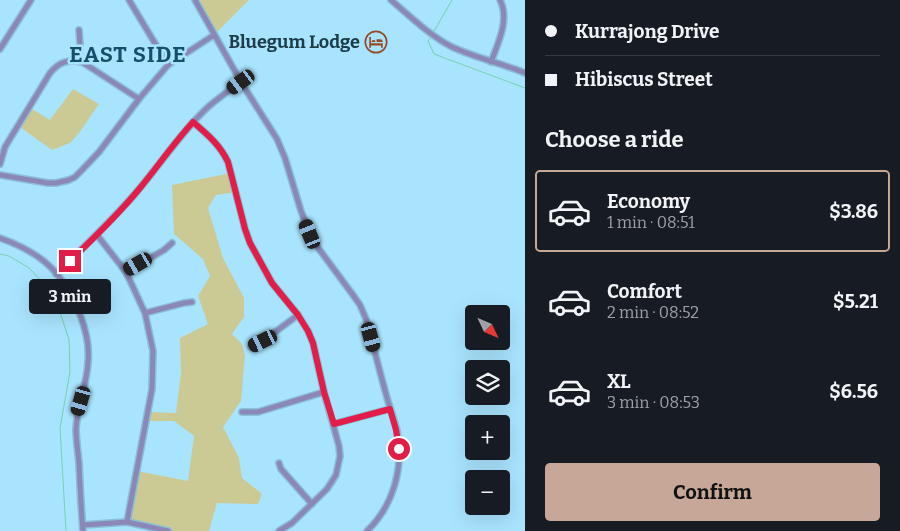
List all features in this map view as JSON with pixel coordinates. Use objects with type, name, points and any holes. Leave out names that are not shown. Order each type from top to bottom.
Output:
[{"type":"street","points":[[0,49],[30,0]]},
{"type":"street","points":[[129,0],[168,65]]},
{"type":"street","points":[[195,0],[241,82],[277,140],[284,155],[300,210],[310,234],[360,305],[366,319],[396,430],[399,449],[399,463],[393,490],[388,502],[367,531]]},
{"type":"street","points":[[391,0],[437,38],[466,53],[525,73]]},
{"type":"street","points":[[491,62],[504,20],[503,5],[500,0]]},
{"type":"street","points":[[77,61],[80,44],[79,30]]},
{"type":"street","points":[[0,175],[48,183],[69,180],[82,170],[99,152],[168,65],[214,35]]},
{"type":"street","points":[[0,164],[5,147],[50,73],[55,67],[64,62],[72,60],[82,62],[140,99]]},
{"type":"street","points":[[56,274],[139,190],[193,122],[209,106],[241,82]]},
{"type":"street","points":[[193,122],[224,153],[230,168],[250,243],[272,283],[298,315],[308,331],[313,343],[339,446],[340,456],[336,475],[327,489],[292,523],[279,531]]},
{"type":"street","points":[[96,235],[126,272],[145,313],[153,351],[152,388],[127,522]]},
{"type":"street","points":[[0,238],[34,254],[56,274],[74,301],[85,329],[88,360],[87,374],[78,411],[76,429],[83,531]]},
{"type":"street","points":[[126,272],[164,250],[172,243]]},
{"type":"street","points":[[145,313],[192,302]]},
{"type":"street","points":[[251,347],[263,341],[298,315]]},
{"type":"street","points":[[242,412],[258,412],[324,392]]},
{"type":"street","points":[[334,424],[390,409]]},
{"type":"street","points":[[279,463],[281,470],[312,504]]},
{"type":"street","points":[[82,525],[127,522],[149,529],[168,531]]},
{"type":"shaded area","points":[[195,0],[249,0],[214,35]]},
{"type":"shaded area","points":[[73,89],[99,104],[70,143],[52,150],[17,125],[29,107],[50,120]]},
{"type":"shaded area","points":[[231,173],[236,192],[216,195],[208,208],[223,258],[244,298],[244,317],[232,334],[242,344],[245,355],[241,401],[223,427],[239,458],[242,478],[262,494],[258,504],[217,503],[209,531],[168,531],[127,522],[137,471],[188,481],[194,436],[174,421],[147,421],[148,412],[176,413],[181,373],[180,338],[208,324],[198,296],[210,276],[203,259],[174,234],[172,185]]},
{"type":"waterway","points":[[433,33],[452,0]]},
{"type":"waterway","points":[[431,37],[428,41],[434,54],[525,88]]},
{"type":"waterway","points":[[0,254],[9,256],[29,268],[47,287],[60,312],[69,340],[70,372],[60,428],[66,531]]},
{"type":"place","name":"Bluegum Lodge","points":[[376,42]]},
{"type":"district","name":"EAST SIDE","points":[[128,54]]},
{"type":"route","points":[[70,261],[139,190],[193,122],[224,153],[250,243],[272,283],[298,315],[308,331],[313,343],[324,392],[334,424],[390,409],[399,449]]}]
